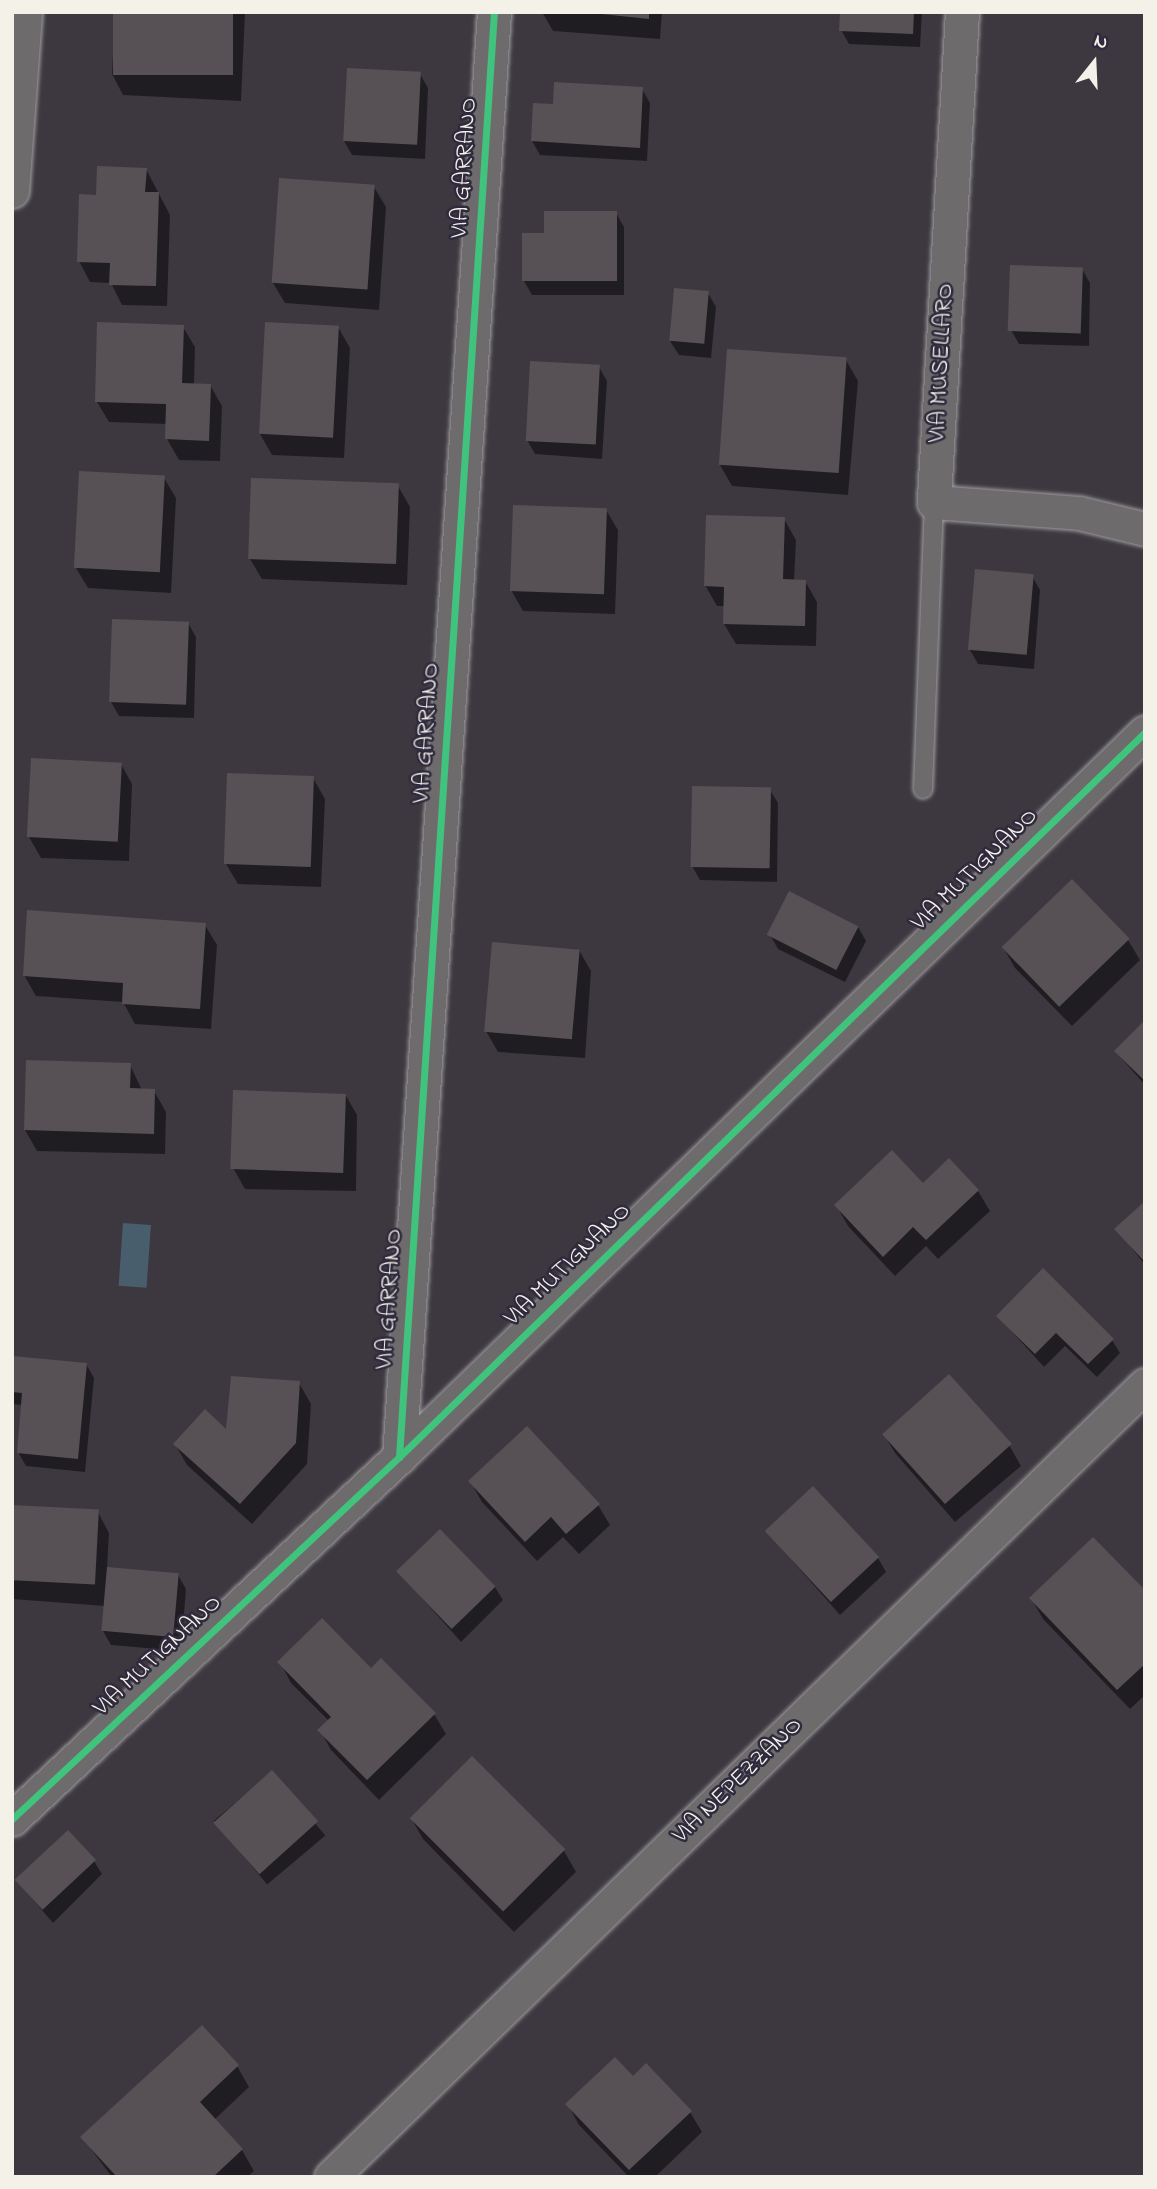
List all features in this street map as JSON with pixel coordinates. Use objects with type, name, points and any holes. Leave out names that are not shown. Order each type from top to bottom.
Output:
[{"type":"street","points":[[12,191],[25,12]]},
{"type":"street","name":"VIA GARRANO","points":[[399,1457],[494,12]]},
{"type":"street","name":"VIA MUSELLARO","points":[[934,502],[961,12]]},
{"type":"street","points":[[934,502],[1079,513],[1145,529]]},
{"type":"street","name":"VIA MUTIGNANO","points":[[12,1819],[399,1457],[1145,732]]},
{"type":"street","name":"VIA NEPEZZANO","points":[[331,2177],[1145,1385]]},
{"type":"lane","points":[[923,789],[934,502]]},
{"type":"water","points":[[123,1223],[151,1225],[147,1288],[119,1286]]},
{"type":"building","points":[[113,12],[233,12],[233,75],[113,75]]},
{"type":"building","points":[[583,12],[649,12],[649,19]]},
{"type":"building","points":[[840,12],[914,12],[913,34],[839,31]]},
{"type":"building","points":[[347,68],[421,72],[417,145],[343,141]]},
{"type":"building","points":[[554,82],[643,87],[640,148],[531,141],[533,103],[553,104]]},
{"type":"building","points":[[97,166],[147,168],[145,192],[159,192],[156,286],[109,285],[110,263],[77,262],[79,194],[96,195]]},
{"type":"building","points":[[279,178],[375,185],[367,289],[272,283]]},
{"type":"building","points":[[544,211],[617,211],[617,281],[522,281],[522,233],[544,233]]},
{"type":"building","points":[[1010,265],[1083,268],[1081,334],[1008,331]]},
{"type":"building","points":[[674,288],[709,291],[704,344],[669,341]]},
{"type":"building","points":[[97,322],[184,325],[182,383],[211,384],[209,441],[165,439],[166,404],[95,402]]},
{"type":"building","points":[[265,322],[339,326],[333,438],[259,434]]},
{"type":"building","points":[[727,349],[847,357],[839,473],[719,465]]},
{"type":"building","points":[[530,361],[600,365],[596,445],[526,441]]},
{"type":"building","points":[[79,471],[165,476],[160,572],[74,568]]},
{"type":"building","points":[[251,478],[399,483],[396,564],[248,559]]},
{"type":"building","points":[[513,505],[607,508],[604,594],[510,591]]},
{"type":"building","points":[[706,515],[785,517],[783,579],[806,580],[805,626],[723,624],[724,587],[704,586]]},
{"type":"building","points":[[975,569],[1034,574],[1027,655],[968,650]]},
{"type":"building","points":[[112,619],[189,622],[186,705],[109,702]]},
{"type":"building","points":[[31,758],[122,763],[118,842],[27,837]]},
{"type":"building","points":[[227,773],[314,776],[311,867],[224,864]]},
{"type":"building","points":[[692,786],[771,787],[770,868],[691,867]]},
{"type":"building","points":[[1072,879],[1130,939],[1059,1007],[1002,947]]},
{"type":"building","points":[[789,891],[858,926],[836,970],[767,935]]},
{"type":"building","points":[[27,910],[206,923],[200,1009],[122,1004],[123,983],[23,976]]},
{"type":"building","points":[[492,942],[580,950],[572,1039],[484,1032]]},
{"type":"building","points":[[1145,1020],[1145,1081],[1114,1051]]},
{"type":"building","points":[[26,1060],[131,1063],[130,1088],[155,1089],[154,1134],[24,1130]]},
{"type":"building","points":[[233,1090],[346,1094],[343,1173],[230,1169]]},
{"type":"building","points":[[892,1150],[923,1183],[949,1158],[979,1190],[926,1240],[913,1227],[883,1257],[834,1205]]},
{"type":"building","points":[[1145,1201],[1145,1262],[1114,1229]]},
{"type":"building","points":[[1043,1268],[1114,1339],[1088,1364],[1056,1333],[1035,1354],[996,1316]]},
{"type":"building","points":[[12,1356],[87,1363],[78,1459],[17,1453],[22,1393],[12,1392]]},
{"type":"building","points":[[949,1374],[1012,1444],[945,1504],[882,1434]]},
{"type":"building","points":[[231,1376],[300,1381],[296,1443],[240,1504],[173,1444],[205,1409],[226,1429]]},
{"type":"building","points":[[527,1426],[600,1504],[566,1534],[551,1517],[525,1542],[468,1481]]},
{"type":"building","points":[[813,1486],[879,1557],[831,1602],[765,1531]]},
{"type":"building","points":[[12,1505],[99,1510],[95,1584],[12,1580]]},
{"type":"building","points":[[440,1529],[496,1587],[452,1629],[396,1571]]},
{"type":"building","points":[[1093,1537],[1145,1590],[1145,1664],[1117,1690],[1029,1598]]},
{"type":"building","points":[[107,1567],[179,1573],[173,1637],[101,1631]]},
{"type":"building","points":[[322,1618],[371,1668],[381,1658],[436,1713],[367,1780],[317,1730],[331,1717],[277,1662]]},
{"type":"building","points":[[472,1756],[565,1849],[503,1912],[410,1818]]},
{"type":"building","points":[[272,1770],[318,1821],[259,1874],[213,1823]]},
{"type":"building","points":[[68,1830],[96,1860],[43,1910],[15,1880]]},
{"type":"building","points":[[202,2025],[239,2065],[200,2102],[243,2149],[213,2177],[117,2177],[80,2137]]},
{"type":"building","points":[[615,2057],[633,2076],[646,2063],[692,2111],[629,2170],[565,2104]]},
{"type":"cycle path","points":[[399,1457],[494,12]]},
{"type":"cycle path","points":[[12,1819],[399,1457],[1145,732]]}]
